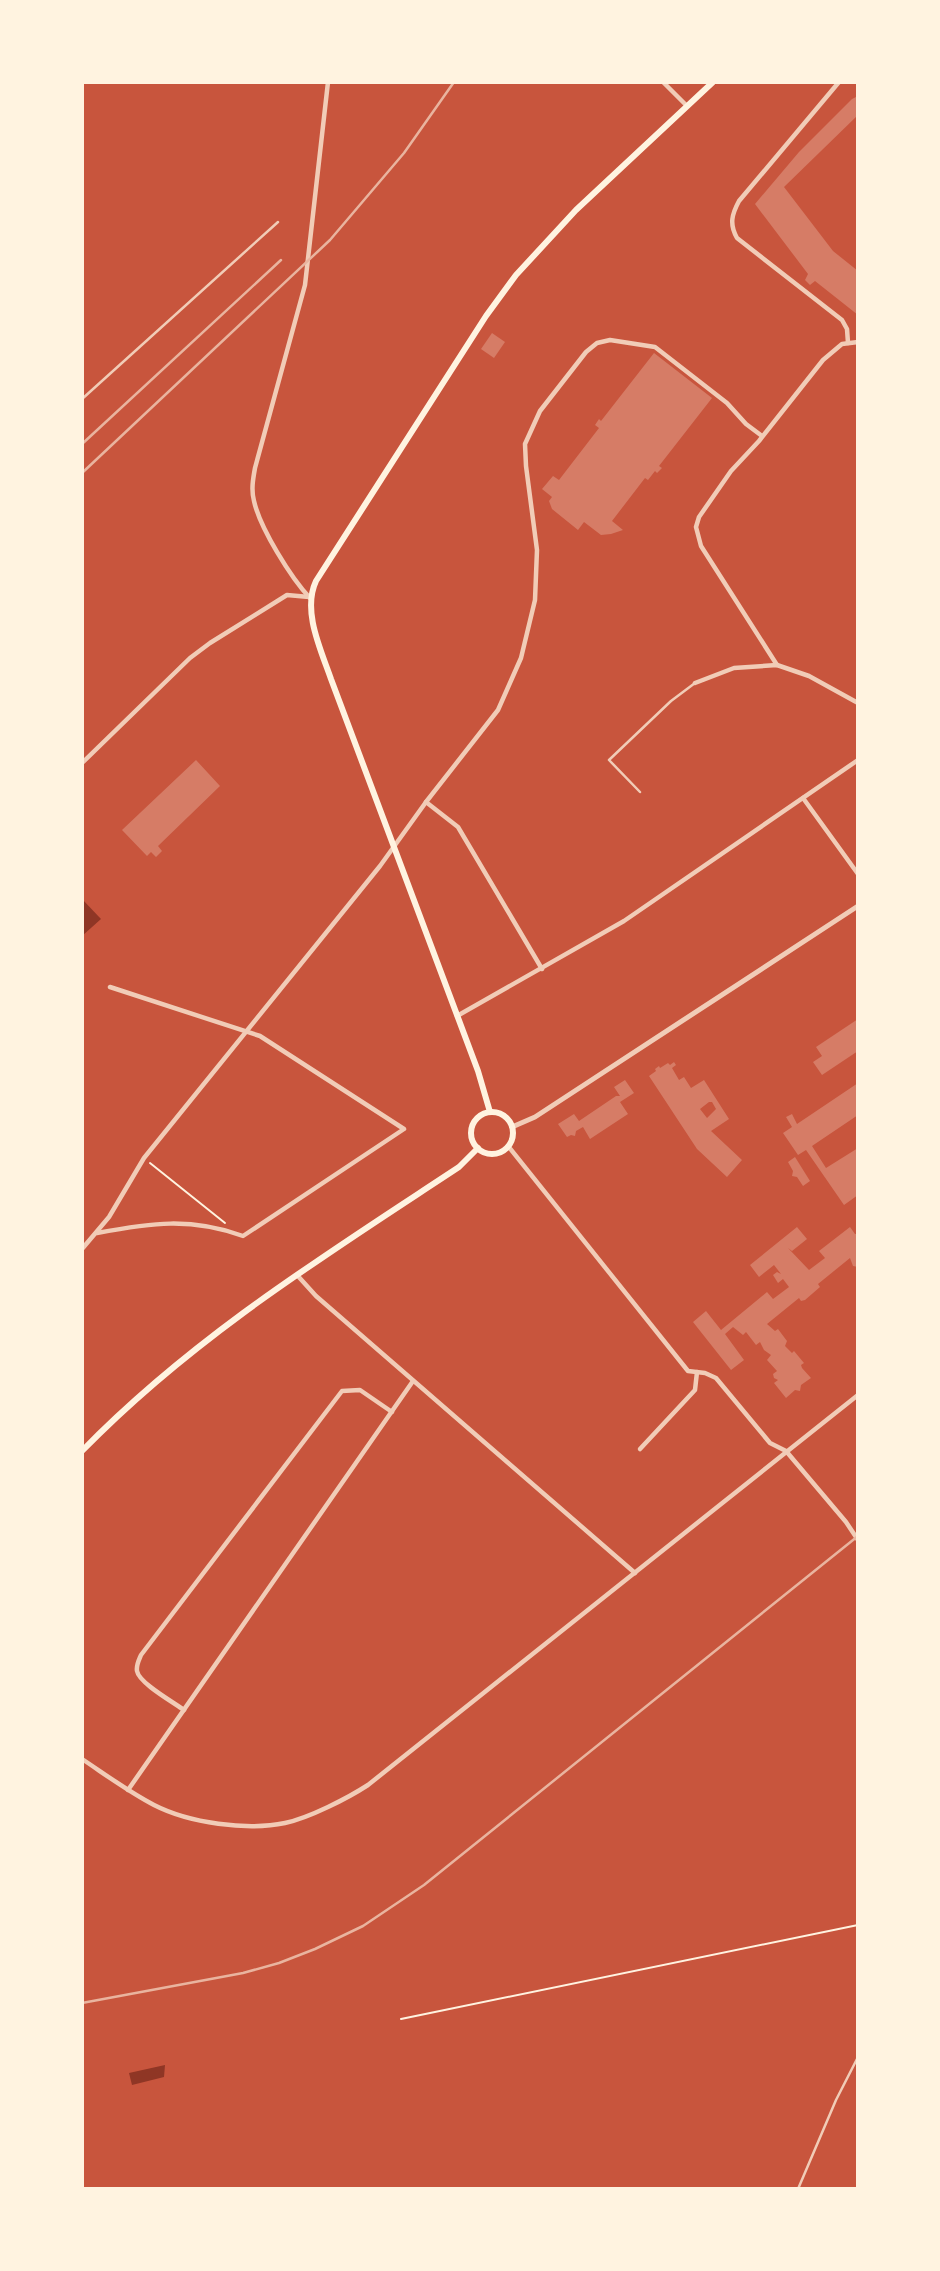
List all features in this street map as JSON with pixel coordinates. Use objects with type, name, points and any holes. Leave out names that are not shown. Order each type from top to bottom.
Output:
[{"type":"main road","points":[[490,1112],[485,1091],[331,679],[320,645],[310,598],[316,581],[426,408],[516,275],[576,210],[713,82]]},
{"type":"main road","points":[[490,1112],[505,1116],[512,1127],[513,1133],[508,1146],[497,1153],[489,1154],[472,1141],[471,1128],[480,1115],[490,1112]]},
{"type":"main road","points":[[82,1451],[128,1406],[186,1356],[297,1274],[459,1167],[478,1148]]},
{"type":"street","points":[[310,598],[291,574],[266,530],[255,506],[252,487],[305,285],[328,82]]},
{"type":"street","points":[[663,82],[688,106]]},
{"type":"street","points":[[839,82],[739,201],[732,224],[737,238],[842,320],[847,329],[848,343]]},
{"type":"street","points":[[82,1249],[109,1217],[144,1158],[393,848],[498,710],[521,658],[535,600],[537,550],[526,466],[526,444],[540,411],[586,352],[597,343],[610,340],[654,347],[722,399],[746,425],[762,436]]},
{"type":"street","points":[[777,664],[701,546],[696,527],[704,507],[736,464],[823,360],[835,348],[858,342]]},
{"type":"street","points":[[82,763],[190,658],[210,643],[287,595],[310,598]]},
{"type":"street","points":[[695,683],[734,668],[777,664],[809,676],[858,702]]},
{"type":"street","points":[[457,1016],[624,921],[858,760]]},
{"type":"street","points":[[803,798],[858,874]]},
{"type":"street","points":[[426,802],[458,827],[542,969]]},
{"type":"street","points":[[512,1127],[536,1117],[858,906]]},
{"type":"street","points":[[96,1233],[134,1226],[191,1222],[243,1236],[404,1129],[260,1036],[110,987]]},
{"type":"street","points":[[508,1146],[688,1371],[705,1373],[716,1378],[771,1443],[786,1451],[858,1540]]},
{"type":"street","points":[[297,1274],[316,1296],[635,1573]]},
{"type":"street","points":[[640,1449],[695,1390],[697,1372]]},
{"type":"street","points":[[128,1790],[413,1381]]},
{"type":"street","points":[[184,1710],[141,1680],[137,1664],[141,1655],[342,1391],[360,1391],[392,1412]]},
{"type":"street","points":[[82,1759],[155,1805],[181,1816],[228,1825],[286,1823],[347,1798],[368,1785],[858,1395]]},
{"type":"lane","points":[[82,399],[278,222]]},
{"type":"lane","points":[[640,792],[609,760],[671,701],[695,683]]},
{"type":"lane","points":[[798,2189],[836,2100],[858,2057]]},
{"type":"path","points":[[144,1158],[229,1226]]},
{"type":"path","points":[[401,2019],[858,1925]]},
{"type":"shaded area","points":[[82,899],[101,919],[82,936]]},
{"type":"shaded area","points":[[165,2065],[164,2077],[132,2085],[129,2073]]},
{"type":"building","points":[[858,96],[858,115],[784,187],[833,251],[858,271],[858,315],[815,281],[810,285],[805,280],[808,274],[755,204],[799,152]]},
{"type":"building","points":[[492,333],[505,342],[494,358],[481,349]]},
{"type":"building","points":[[654,353],[712,398],[659,466],[662,468],[657,473],[655,471],[648,480],[645,478],[612,521],[623,530],[601,535],[584,522],[578,530],[552,509],[549,501],[552,497],[542,489],[553,476],[559,480],[599,428],[595,425],[599,419],[601,421]]},
{"type":"building","points":[[196,760],[220,786],[158,846],[162,851],[156,857],[151,852],[147,856],[122,830]]},
{"type":"building","points":[[858,1019],[858,1051],[822,1075],[813,1062],[822,1056],[816,1047]]},
{"type":"building","points":[[674,1062],[676,1065],[672,1068],[679,1080],[684,1077],[691,1088],[704,1080],[729,1119],[711,1131],[742,1160],[727,1177],[697,1149],[649,1076],[659,1066],[660,1068],[668,1063],[670,1065]],"holes":[[[712,1102],[716,1109],[707,1118],[700,1109]]]},
{"type":"building","points":[[625,1080],[634,1093],[620,1102],[628,1114],[590,1139],[583,1127],[576,1131],[575,1136],[567,1137],[558,1124],[574,1114],[579,1121],[620,1096],[614,1087]]},
{"type":"building","points":[[858,1083],[858,1115],[812,1146],[826,1168],[858,1148],[858,1195],[844,1205],[806,1150],[798,1155],[783,1133],[792,1127],[786,1117],[792,1114],[797,1124]]},
{"type":"building","points":[[795,1157],[810,1181],[803,1186],[797,1177],[792,1176],[793,1171],[788,1162]]},
{"type":"building","points":[[797,1227],[807,1239],[792,1251],[788,1248],[809,1270],[825,1258],[819,1251],[850,1227],[858,1234],[858,1267],[853,1266],[850,1258],[818,1284],[820,1287],[805,1300],[801,1301],[799,1298],[767,1324],[775,1331],[778,1329],[787,1341],[785,1346],[792,1353],[794,1351],[804,1363],[802,1368],[811,1378],[801,1385],[800,1391],[795,1390],[786,1398],[774,1383],[778,1380],[773,1374],[777,1371],[767,1360],[771,1355],[764,1350],[760,1342],[756,1345],[746,1332],[743,1335],[733,1327],[725,1334],[744,1360],[731,1370],[693,1322],[706,1311],[721,1330],[767,1292],[773,1299],[789,1287],[783,1279],[778,1283],[773,1275],[777,1272],[781,1274],[774,1265],[759,1277],[750,1265]]},
{"type":"railway","points":[[82,473],[330,240],[404,153],[454,82]]},
{"type":"railway","points":[[82,444],[281,260]]},
{"type":"railway","points":[[82,2003],[243,1973],[315,1949],[363,1926],[424,1885],[858,1536]]}]
